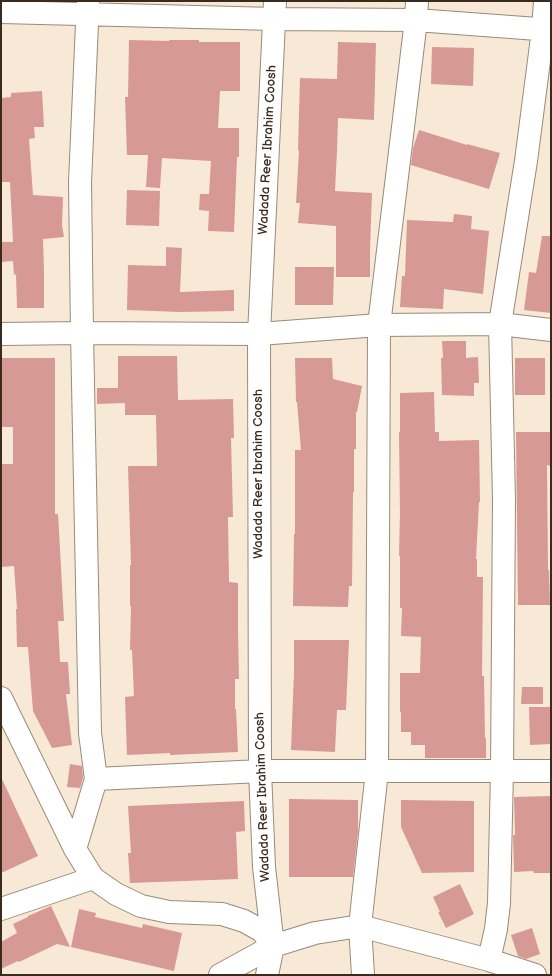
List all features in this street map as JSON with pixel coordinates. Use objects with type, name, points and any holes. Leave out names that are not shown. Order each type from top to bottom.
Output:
[{"type":"street","points":[[489,960],[496,929],[499,903],[502,772],[504,499],[500,324],[547,30],[545,1]]},
{"type":"street","points":[[1,12],[88,8],[417,11],[547,30]]},
{"type":"street","points":[[75,849],[96,778],[90,733],[80,182],[88,8]]},
{"type":"street","name":"Wadada Reer Ibrahim Coosh","points":[[267,975],[273,946],[264,867],[260,771],[259,334],[275,10]]},
{"type":"street","points":[[363,975],[360,926],[377,771],[379,325],[417,11]]},
{"type":"street","points":[[1,334],[259,334],[379,325],[500,324],[551,330]]},
{"type":"street","points":[[1,698],[75,849],[93,878],[116,894],[141,906],[169,912],[222,914],[244,921],[262,931],[273,946]]},
{"type":"street","points":[[96,778],[260,771],[551,771]]},
{"type":"street","points":[[1,909],[93,878]]},
{"type":"street","points":[[220,975],[273,946],[315,934],[360,926],[489,960],[535,975]]},
{"type":"building","points":[[129,40],[199,40],[199,42],[240,42],[240,91],[220,91],[218,128],[239,128],[239,157],[237,157],[234,232],[208,231],[209,211],[199,210],[200,194],[209,194],[211,161],[162,158],[160,188],[146,187],[148,155],[127,155],[125,97],[128,97]]},
{"type":"building","points":[[338,42],[376,43],[374,120],[338,118],[335,191],[372,193],[370,277],[336,277],[336,226],[298,223],[300,203],[296,203],[299,151],[300,78],[337,79]]},
{"type":"building","points":[[432,47],[474,48],[473,86],[431,84]]},
{"type":"building","points":[[42,91],[44,127],[34,127],[35,138],[29,139],[33,195],[63,197],[62,225],[64,237],[43,239],[44,308],[17,308],[16,274],[14,275],[13,261],[1,262],[1,242],[13,242],[10,182],[1,182],[1,98],[11,97],[11,93]]},
{"type":"building","points":[[419,130],[467,145],[500,153],[489,189],[411,165],[413,148]]},
{"type":"building","points":[[127,190],[160,191],[159,226],[126,225]]},
{"type":"building","points":[[454,214],[472,216],[471,229],[489,231],[483,294],[444,289],[443,309],[400,307],[402,276],[405,276],[407,220],[453,222]]},
{"type":"building","points":[[542,236],[551,236],[551,313],[524,310],[529,272],[536,273]]},
{"type":"building","points":[[166,247],[182,248],[180,292],[234,290],[234,311],[180,312],[127,310],[128,265],[166,266]]},
{"type":"building","points":[[295,267],[334,267],[333,305],[295,305]]},
{"type":"building","points":[[442,341],[466,341],[466,358],[478,357],[479,383],[474,383],[474,396],[442,395]]},
{"type":"building","points":[[118,356],[177,356],[178,400],[233,399],[234,438],[231,438],[233,517],[228,517],[229,582],[238,583],[239,679],[235,679],[235,709],[238,752],[127,755],[125,697],[134,696],[132,650],[130,650],[131,565],[128,466],[157,466],[156,415],[125,415],[125,403],[97,404],[97,388],[118,388]]},
{"type":"building","points":[[1,358],[55,358],[55,514],[58,514],[64,621],[58,621],[60,662],[68,662],[70,694],[66,694],[72,745],[52,748],[33,711],[28,647],[17,647],[17,609],[14,566],[1,567],[1,464],[13,464],[13,427],[1,427]]},
{"type":"building","points":[[295,358],[332,358],[333,379],[362,386],[356,412],[352,586],[349,586],[348,607],[293,606],[295,450],[301,450],[296,402]]},
{"type":"building","points":[[515,358],[545,358],[545,395],[515,395]]},
{"type":"building","points":[[434,392],[435,432],[439,432],[439,441],[479,440],[480,502],[476,559],[477,577],[483,577],[482,676],[484,676],[486,758],[425,758],[425,745],[411,745],[411,732],[401,732],[400,673],[420,673],[421,637],[401,636],[402,608],[400,608],[399,556],[400,393]]},
{"type":"building","points":[[516,432],[551,432],[551,466],[547,465],[548,570],[550,605],[518,605]]},
{"type":"building","points":[[294,640],[349,640],[346,710],[337,710],[335,752],[291,750]]},
{"type":"building","points":[[522,687],[543,687],[543,704],[521,704]]},
{"type":"building","points":[[529,707],[551,707],[551,744],[530,745]]},
{"type":"building","points":[[70,764],[82,766],[83,778],[80,788],[67,787]]},
{"type":"building","points":[[1,777],[38,856],[1,873]]},
{"type":"building","points":[[551,796],[551,873],[534,873],[533,871],[514,872],[514,797]]},
{"type":"building","points":[[289,799],[358,800],[358,831],[353,877],[289,877]]},
{"type":"building","points":[[401,800],[474,801],[474,872],[422,873],[401,827]]},
{"type":"building","points":[[244,801],[245,831],[236,832],[238,879],[130,883],[128,853],[131,853],[128,806]]},
{"type":"building","points":[[460,884],[474,914],[446,928],[433,897]]},
{"type":"building","points":[[51,906],[70,947],[57,944],[1,969],[1,942],[17,933],[13,924]]},
{"type":"building","points":[[79,909],[96,913],[95,917],[142,928],[143,924],[182,933],[174,971],[71,947]]},
{"type":"building","points":[[532,928],[540,954],[526,959],[518,956],[511,935]]}]
